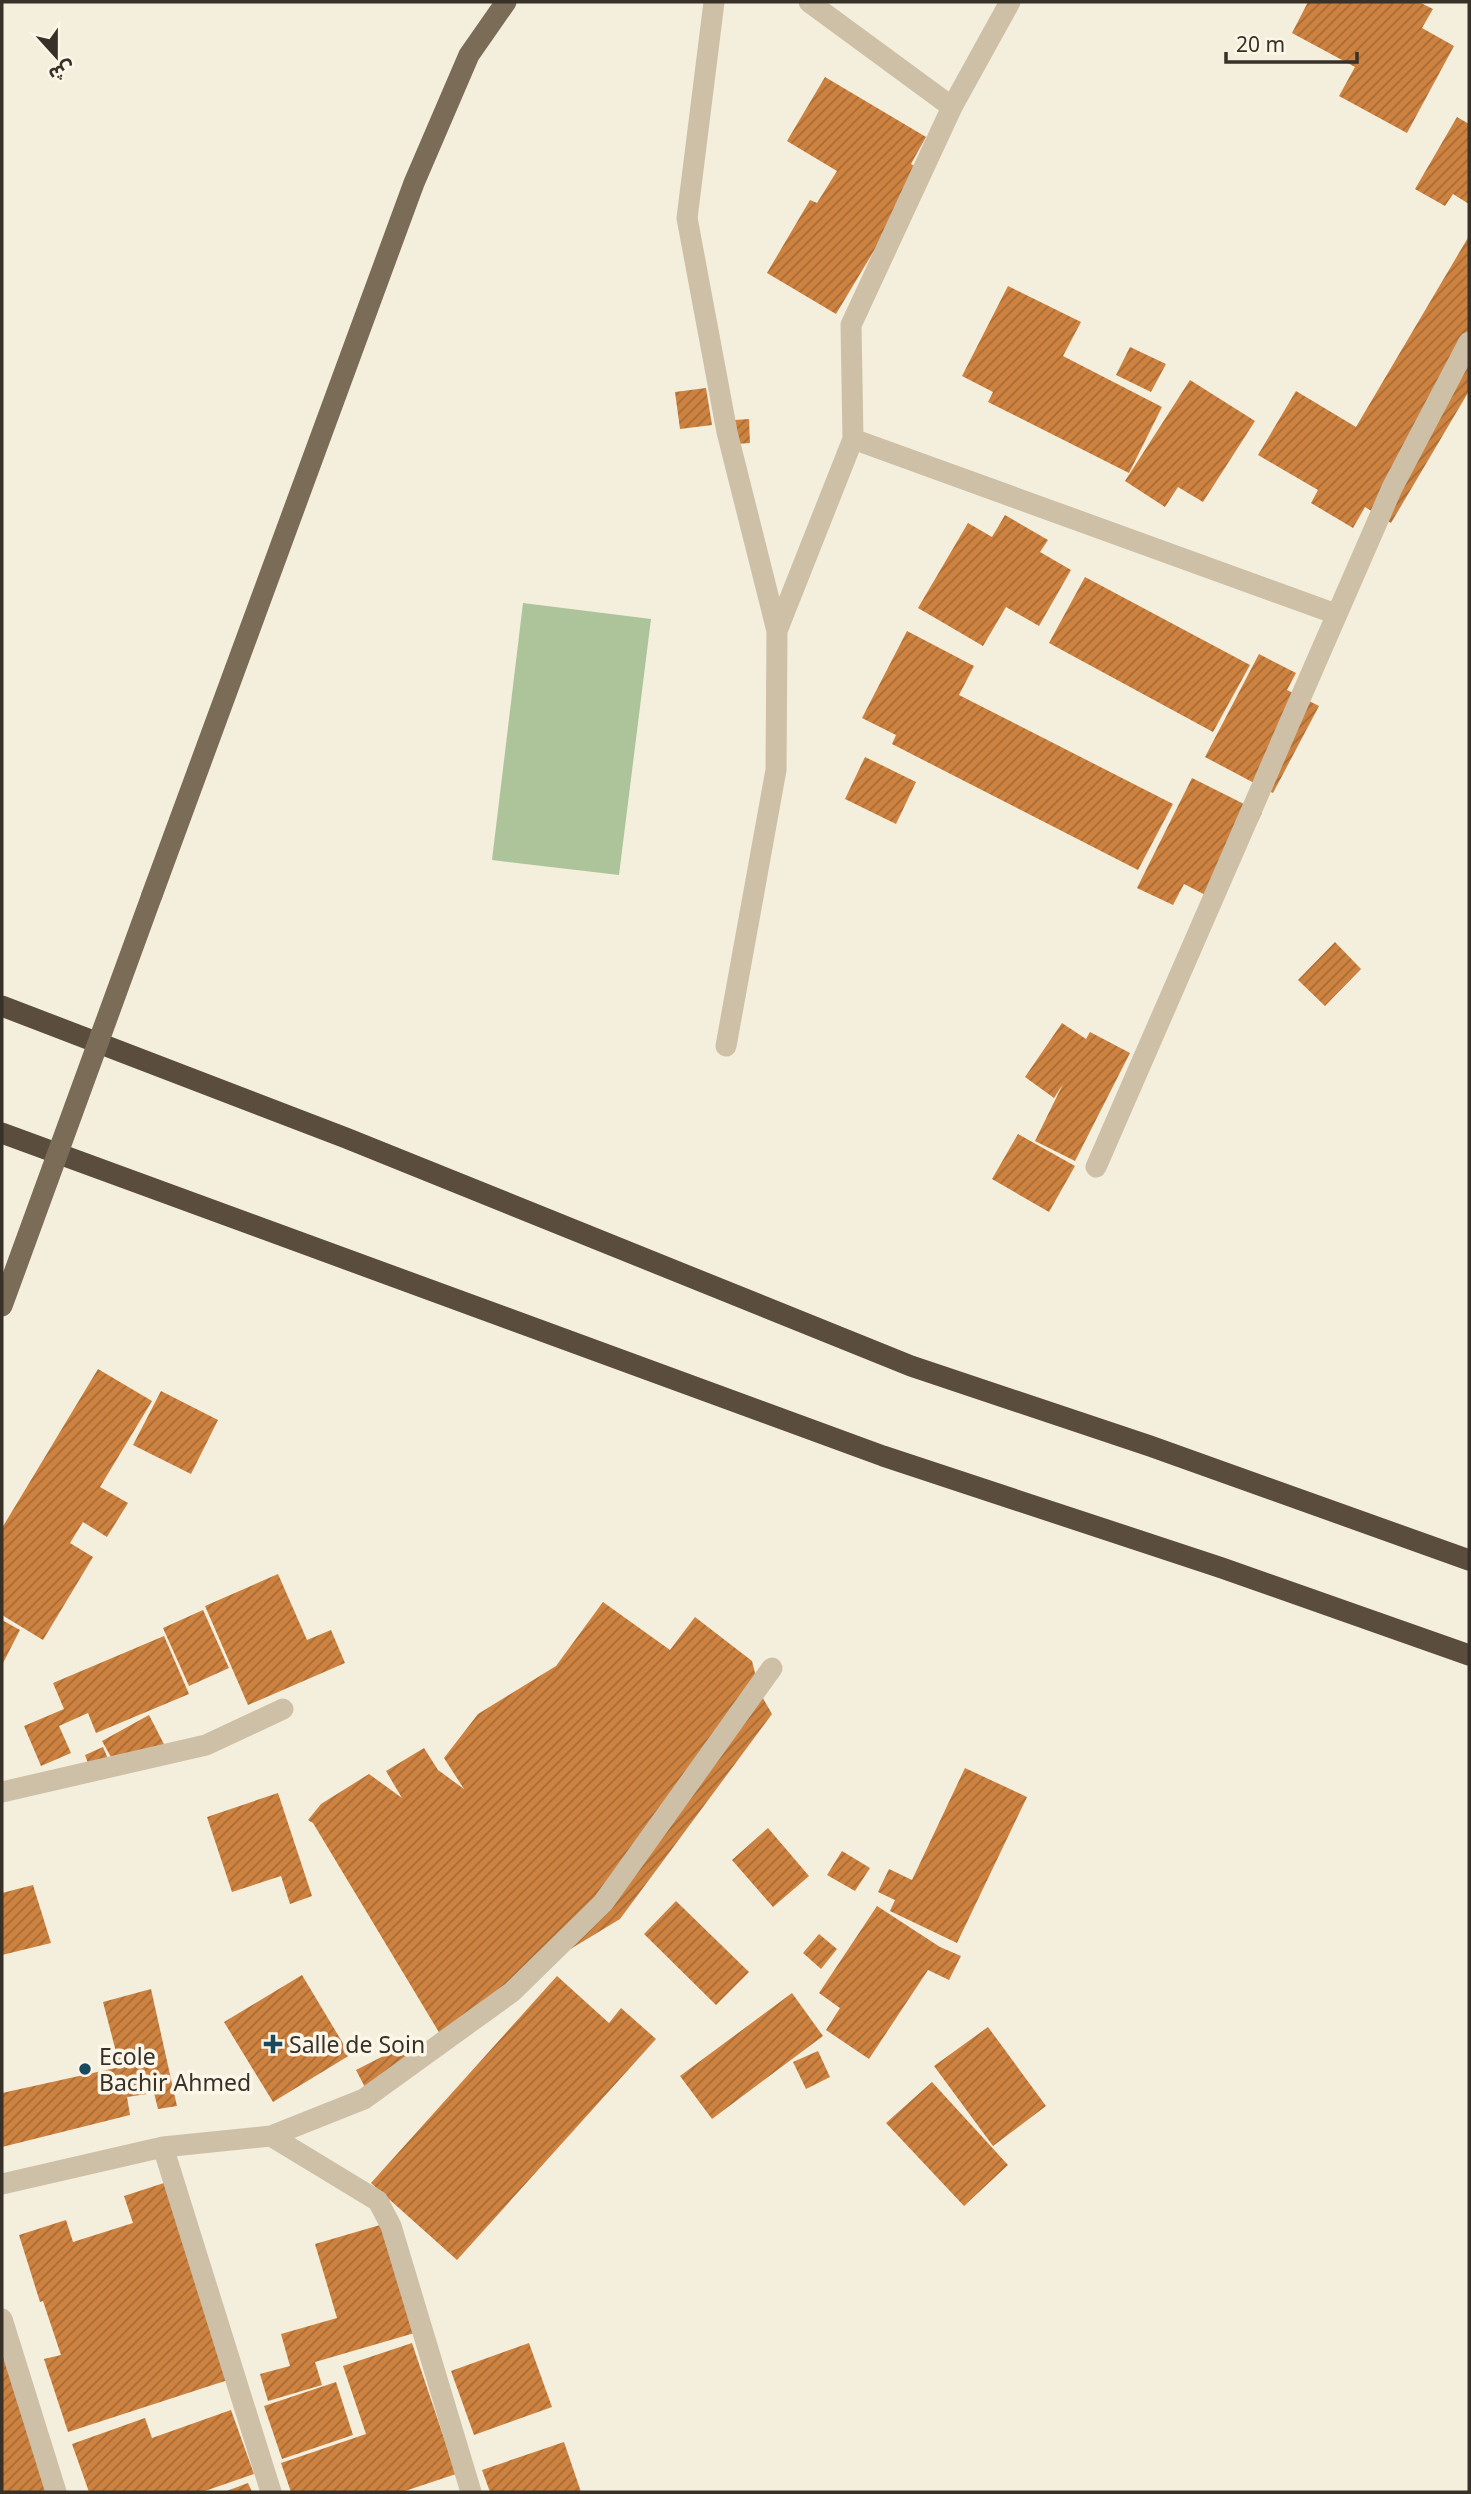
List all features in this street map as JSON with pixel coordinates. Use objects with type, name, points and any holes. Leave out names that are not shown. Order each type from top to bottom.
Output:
[{"type":"highway","points":[[2,1006],[346,1138],[911,1366],[1150,1446],[1469,1560]]},
{"type":"highway","points":[[2,1133],[883,1456],[1222,1568],[1469,1656]]},
{"type":"main road","points":[[2,1306],[414,183],[468,55],[506,2]]},
{"type":"street","points":[[714,2],[687,218],[727,432],[777,631],[776,771],[726,1046]]},
{"type":"street","points":[[809,2],[952,107]]},
{"type":"street","points":[[777,631],[853,439],[851,325],[952,107],[1010,2]]},
{"type":"street","points":[[1096,1167],[1392,488],[1469,342]]},
{"type":"street","points":[[853,439],[1336,614]]},
{"type":"street","points":[[2,2184],[163,2147],[271,2136],[363,2099],[512,1992],[603,1903],[772,1668]]},
{"type":"street","points":[[2,1791],[206,1745],[283,1709]]},
{"type":"street","points":[[271,2136],[378,2201],[391,2226],[465,2491]]},
{"type":"street","points":[[163,2147],[271,2492]]},
{"type":"street","points":[[2,2319],[56,2492]]},
{"type":"green space","points":[[523,603],[651,619],[619,875],[492,860]]},
{"type":"building","points":[[1308,2],[1419,2],[1433,9],[1422,28],[1454,46],[1407,133],[1339,96],[1355,67],[1292,33]]},
{"type":"building","points":[[825,77],[926,137],[911,164],[931,176],[893,219],[836,314],[767,273],[810,200],[817,203],[837,171],[787,141]]},
{"type":"building","points":[[1457,117],[1469,124],[1469,204],[1453,194],[1445,206],[1415,189]]},
{"type":"building","points":[[1469,236],[1469,391],[1391,523],[1365,507],[1353,528],[1311,503],[1318,490],[1258,455],[1296,391],[1356,427]]},
{"type":"building","points":[[1008,286],[1081,322],[1063,356],[1162,407],[1129,473],[988,402],[993,392],[962,376]]},
{"type":"building","points":[[1130,347],[1166,364],[1151,392],[1116,375]]},
{"type":"building","points":[[1190,380],[1255,421],[1203,502],[1178,487],[1165,507],[1125,481]]},
{"type":"building","points":[[706,388],[712,425],[680,429],[675,392]]},
{"type":"building","points":[[749,419],[750,443],[723,445],[721,421]]},
{"type":"building","points":[[1005,515],[1048,540],[1040,552],[1071,570],[1039,626],[1006,607],[983,646],[918,608],[968,523],[992,537]]},
{"type":"building","points":[[1085,577],[1250,665],[1213,732],[1049,643]]},
{"type":"building","points":[[907,631],[974,666],[959,695],[1173,804],[1138,870],[892,744],[896,735],[862,718]]},
{"type":"building","points":[[1259,654],[1296,673],[1287,690],[1319,706],[1273,793],[1205,757]]},
{"type":"building","points":[[865,757],[916,782],[896,824],[845,799]]},
{"type":"building","points":[[1192,778],[1262,813],[1217,901],[1184,884],[1173,905],[1137,888]]},
{"type":"building","points":[[1335,942],[1361,969],[1325,1006],[1298,980]]},
{"type":"building","points":[[1062,1023],[1086,1039],[1090,1032],[1130,1053],[1075,1161],[1035,1141],[1063,1084],[1054,1098],[1025,1077]]},
{"type":"building","points":[[1018,1134],[1075,1166],[1049,1212],[992,1179]]},
{"type":"building","points":[[98,1369],[152,1401],[100,1487],[128,1503],[107,1537],[83,1522],[70,1543],[93,1557],[43,1640],[2,1615],[2,1528]]},
{"type":"building","points":[[161,1391],[218,1420],[191,1474],[133,1445]]},
{"type":"building","points":[[278,1574],[307,1640],[331,1630],[345,1663],[248,1705],[205,1606]]},
{"type":"building","points":[[603,1602],[670,1650],[695,1617],[752,1661],[760,1693],[772,1714],[620,1919],[526,1976],[440,2034],[313,1823],[308,1820],[321,1804],[369,1774],[402,1798],[386,1771],[424,1748],[438,1770],[464,1789],[444,1758],[478,1714],[556,1666]]},
{"type":"building","points":[[203,1610],[229,1668],[189,1686],[163,1628]]},
{"type":"building","points":[[2,1620],[20,1630],[2,1665]]},
{"type":"building","points":[[164,1636],[189,1694],[96,1733],[88,1713],[59,1726],[71,1753],[41,1766],[24,1726],[64,1709],[53,1683]]},
{"type":"building","points":[[149,1715],[167,1750],[121,1775],[102,1741]]},
{"type":"building","points":[[103,1747],[111,1766],[92,1774],[85,1755]]},
{"type":"building","points":[[965,1768],[1027,1797],[957,1943],[890,1911],[895,1900],[878,1892],[889,1869],[912,1880]]},
{"type":"building","points":[[278,1793],[312,1896],[290,1904],[281,1876],[232,1892],[207,1817]]},
{"type":"building","points":[[768,1828],[809,1876],[773,1907],[732,1860]]},
{"type":"building","points":[[842,1851],[870,1868],[855,1891],[827,1875]]},
{"type":"building","points":[[33,1885],[51,1943],[2,1955],[2,1893]]},
{"type":"building","points":[[676,1901],[749,1972],[716,2005],[644,1934]]},
{"type":"building","points":[[877,1906],[940,1947],[961,1956],[949,1980],[928,1970],[869,2059],[826,2030],[840,2008],[819,1993]]},
{"type":"building","points":[[819,1934],[837,1949],[821,1969],[803,1953]]},
{"type":"building","points":[[302,1975],[350,2055],[273,2102],[224,2022]]},
{"type":"building","points":[[557,1976],[609,2023],[621,2008],[656,2039],[457,2260],[371,2183]]},
{"type":"building","points":[[151,1989],[177,2106],[158,2109],[154,2093],[127,2097],[130,2115],[2,2147],[2,2093],[120,2067],[103,2002]]},
{"type":"building","points":[[792,1993],[823,2036],[712,2119],[680,2076]]},
{"type":"building","points":[[988,2027],[1046,2106],[993,2146],[934,2066]]},
{"type":"building","points":[[403,2046],[414,2070],[368,2093],[356,2070]]},
{"type":"building","points":[[818,2051],[830,2077],[806,2089],[793,2062]]},
{"type":"building","points":[[932,2082],[1008,2165],[964,2206],[886,2123]]},
{"type":"building","points":[[167,2182],[228,2380],[68,2432],[44,2359],[61,2355],[43,2301],[40,2302],[19,2235],[66,2220],[73,2242],[133,2223],[124,2196]]},
{"type":"building","points":[[387,2223],[418,2332],[315,2362],[322,2385],[268,2401],[260,2374],[290,2366],[281,2334],[337,2318],[315,2244]]},
{"type":"building","points":[[412,2343],[456,2474],[402,2492],[291,2492],[281,2463],[366,2434],[343,2366]]},
{"type":"building","points":[[529,2343],[552,2407],[474,2435],[451,2371]]},
{"type":"building","points":[[2,2349],[47,2492],[2,2492]]},
{"type":"building","points":[[336,2382],[353,2435],[282,2459],[264,2406]]},
{"type":"building","points":[[231,2410],[254,2474],[202,2492],[89,2492],[72,2444],[145,2418],[152,2438]]},
{"type":"building","points":[[564,2442],[581,2492],[490,2492],[482,2470]]},
{"type":"building","points":[[248,2483],[252,2492],[224,2492]]},
{"type":"place","name":"Salle de Soin","points":[[273,2044]]},
{"type":"place","name":"Ecole Bachir Ahmed","points":[[85,2069]]}]
